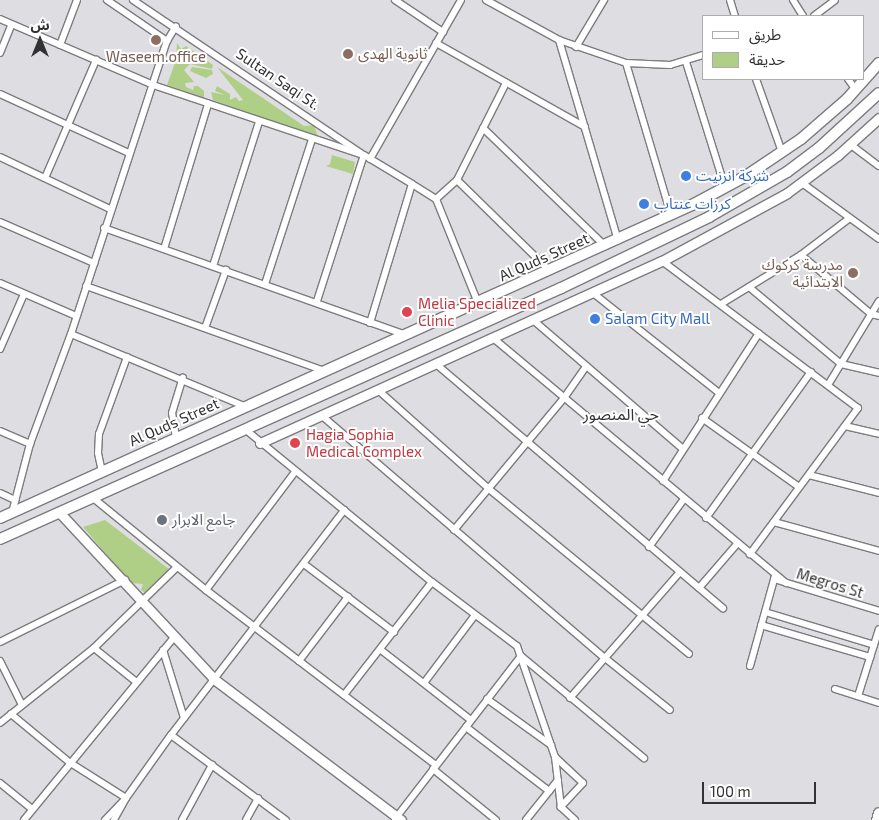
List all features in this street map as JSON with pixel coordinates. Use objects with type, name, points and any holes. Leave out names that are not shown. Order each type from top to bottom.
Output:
[{"type":"main road","name":"Al Quds Street","points":[[0,518],[606,246],[671,215],[725,187],[782,152],[856,90],[879,63]]},
{"type":"main road","points":[[0,539],[246,430],[663,238],[787,172],[819,148],[879,93]]},
{"type":"main road","points":[[655,223],[663,238]]},
{"type":"main road","points":[[121,463],[130,480]]},
{"type":"main road","points":[[877,820],[879,813]]},
{"type":"street","points":[[60,45],[77,0]]},
{"type":"street","points":[[107,0],[167,41]]},
{"type":"street","name":"Sultan Saqi St.","points":[[133,0],[176,26],[370,159],[436,199]]},
{"type":"street","points":[[395,0],[443,32]]},
{"type":"street","points":[[370,159],[460,0]]},
{"type":"street","points":[[486,0],[558,40],[626,63],[656,66],[686,62],[702,55]]},
{"type":"street","points":[[576,47],[604,0]]},
{"type":"street","points":[[730,0],[735,15]]},
{"type":"street","points":[[793,0],[802,15]]},
{"type":"street","points":[[815,15],[835,0]]},
{"type":"street","points":[[0,19],[153,85],[364,155],[317,301]]},
{"type":"street","points":[[0,53],[12,24]]},
{"type":"street","points":[[12,513],[30,444],[71,334],[110,208],[167,41],[176,26]]},
{"type":"street","points":[[558,40],[618,240]]},
{"type":"street","points":[[436,44],[585,127]]},
{"type":"street","points":[[44,178],[96,60]]},
{"type":"street","points":[[686,62],[725,187]]},
{"type":"street","points":[[626,63],[671,215]]},
{"type":"street","points":[[756,80],[782,152]]},
{"type":"street","points":[[849,80],[856,90]]},
{"type":"street","points":[[478,303],[436,199],[457,180],[506,82]]},
{"type":"street","points":[[0,94],[129,152]]},
{"type":"street","points":[[164,249],[208,104]]},
{"type":"street","points":[[260,443],[662,261],[802,183],[851,145],[879,118]]},
{"type":"street","points":[[213,266],[260,122]]},
{"type":"street","points":[[482,128],[606,246]]},
{"type":"street","points":[[265,284],[312,139]]},
{"type":"street","points":[[851,145],[879,166]]},
{"type":"street","points":[[0,157],[110,208]]},
{"type":"street","points":[[457,180],[550,271]]},
{"type":"street","points":[[802,183],[879,239]]},
{"type":"street","points":[[370,323],[412,184]]},
{"type":"street","points":[[721,304],[801,255],[850,218]]},
{"type":"street","points":[[0,222],[94,263]]},
{"type":"street","points":[[104,228],[317,301],[370,323],[407,335]]},
{"type":"street","points":[[801,255],[871,314],[879,316]]},
{"type":"street","points":[[662,261],[858,408],[750,554]]},
{"type":"street","points":[[205,328],[226,270]]},
{"type":"street","points":[[0,283],[76,316]]},
{"type":"street","points":[[86,286],[326,372]]},
{"type":"street","points":[[749,287],[841,364],[879,374]]},
{"type":"street","points":[[592,293],[718,392]]},
{"type":"street","points":[[0,349],[24,294]]},
{"type":"street","points":[[828,385],[879,301]]},
{"type":"street","points":[[533,320],[683,449]]},
{"type":"street","points":[[663,481],[718,392],[759,333]]},
{"type":"street","points":[[71,334],[183,378],[246,407]]},
{"type":"street","points":[[493,338],[750,554],[774,577],[750,666]]},
{"type":"street","points":[[102,472],[98,453],[99,434],[127,356]]},
{"type":"street","points":[[436,364],[526,444],[723,608]]},
{"type":"street","points":[[454,530],[564,398],[586,366]]},
{"type":"street","points":[[706,518],[811,372]]},
{"type":"street","points":[[176,438],[172,413],[183,378]]},
{"type":"street","points":[[378,390],[489,489],[689,654]]},
{"type":"street","points":[[321,415],[605,658],[670,710]]},
{"type":"street","points":[[702,418],[799,487]]},
{"type":"street","points":[[845,426],[879,434]]},
{"type":"street","points":[[246,430],[294,472],[432,582],[517,646],[555,757],[561,807],[575,820]]},
{"type":"street","points":[[0,431],[30,444]]},
{"type":"street","points":[[206,590],[294,472]]},
{"type":"street","points":[[809,475],[879,493]]},
{"type":"street","points":[[0,493],[15,500]]},
{"type":"street","points":[[92,497],[206,590],[435,767],[496,820]]},
{"type":"street","points":[[649,547],[684,500]]},
{"type":"street","points":[[114,820],[126,798],[170,735],[344,510]]},
{"type":"street","points":[[59,512],[125,580],[214,679],[397,819],[521,656]]},
{"type":"street","points":[[774,522],[879,551]]},
{"type":"street","points":[[699,588],[737,544]]},
{"type":"street","points":[[304,564],[394,632]]},
{"type":"street","points":[[0,724],[94,648],[177,567]]},
{"type":"street","points":[[570,698],[680,572]]},
{"type":"street","name":"Megros St","points":[[774,577],[786,583],[879,611]]},
{"type":"street","points":[[0,642],[125,580]]},
{"type":"street","points":[[344,695],[381,650],[432,582]]},
{"type":"street","points":[[299,661],[348,597]]},
{"type":"street","points":[[765,612],[874,644]]},
{"type":"street","points":[[424,683],[476,615]]},
{"type":"street","points":[[762,625],[870,657]]},
{"type":"street","points":[[858,696],[879,628]]},
{"type":"street","points":[[24,820],[135,681],[175,636]]},
{"type":"street","points":[[94,648],[135,681]]},
{"type":"street","points":[[163,650],[184,718]]},
{"type":"street","points":[[381,650],[471,720]]},
{"type":"street","points":[[521,656],[644,758]]},
{"type":"street","points":[[0,661],[22,705]]},
{"type":"street","points":[[835,689],[879,703]]},
{"type":"street","points":[[487,699],[551,745]]},
{"type":"street","points":[[11,714],[69,762],[126,798]]},
{"type":"street","points":[[466,727],[549,791]]},
{"type":"street","points":[[170,735],[286,820]]},
{"type":"street","points":[[555,757],[583,783],[561,807]]},
{"type":"street","points":[[182,820],[212,765]]},
{"type":"street","points":[[526,820],[558,780]]},
{"type":"street","points":[[0,783],[32,809]]},
{"type":"street","points":[[106,820],[126,798]]},
{"type":"street","points":[[246,820],[258,798]]},
{"type":"green space","points":[[177,43],[181,49],[186,46],[213,65],[212,69],[190,64],[184,70],[194,82],[185,83],[186,87],[193,90],[194,86],[198,86],[204,91],[204,98],[167,85],[176,60]]},
{"type":"green space","points":[[192,67],[212,70],[213,74],[206,78],[190,71]]},
{"type":"green space","points":[[217,67],[304,126],[314,125],[319,140],[213,100],[211,92],[225,95],[215,91],[217,86],[230,94],[230,100],[236,97],[239,101],[243,100]]},
{"type":"green space","points":[[332,155],[355,162],[353,174],[326,166],[330,164]]},
{"type":"green space","points":[[520,298],[522,302],[452,337],[451,333]]},
{"type":"green space","points":[[105,520],[169,569],[147,594],[141,590],[143,584],[131,583],[83,527]]},
{"type":"place","name":"Waseem.office","points":[[156,40]]},
{"type":"place","name":"ثانوية الهدى","points":[[348,54]]},
{"type":"place","name":"شركة انرنيت","points":[[686,176]]},
{"type":"place","name":"كرزات عنتاب","points":[[644,204]]},
{"type":"place","name":"مدرسة كركوك الابتدائية","points":[[853,273]]},
{"type":"place","name":"Melia Specialized Clinic","points":[[407,312]]},
{"type":"place","name":"Salam City Mall","points":[[595,319]]},
{"type":"place","name":"Hagia Sophia Medical Complex","points":[[295,443]]},
{"type":"place","name":"جامع الابرار","points":[[162,520]]},
{"type":"district","name":"حي المنصور","points":[[621,414]]}]
